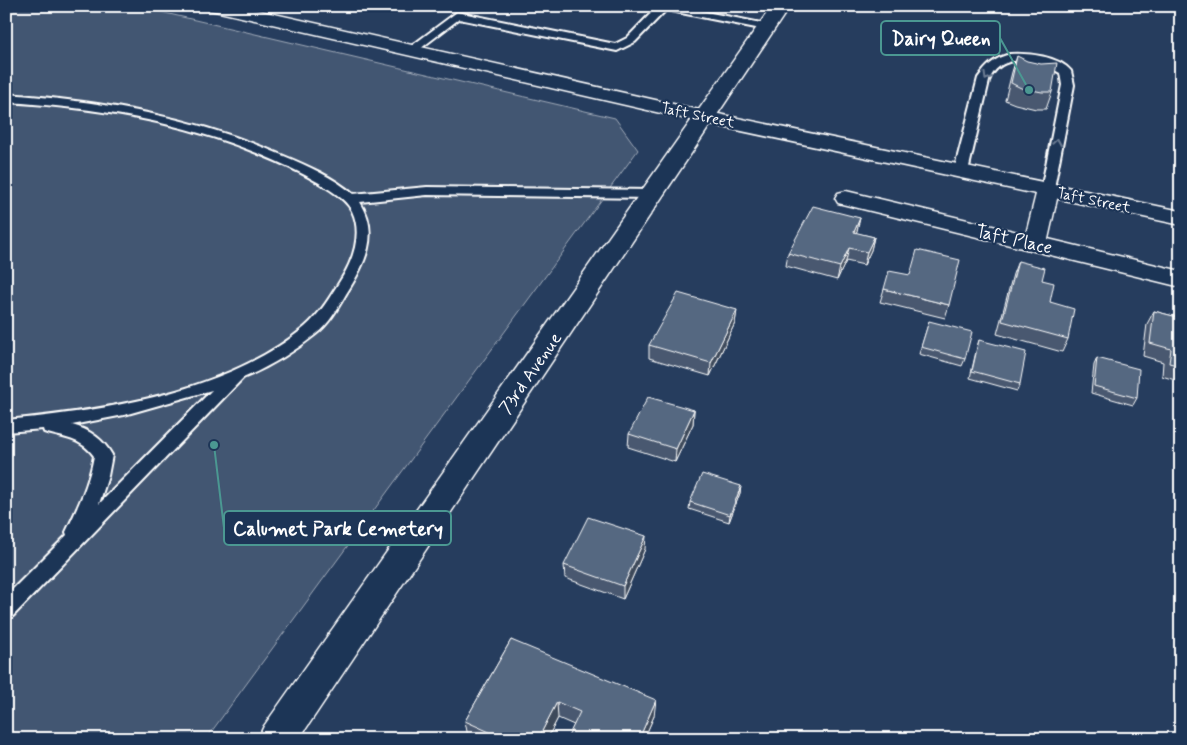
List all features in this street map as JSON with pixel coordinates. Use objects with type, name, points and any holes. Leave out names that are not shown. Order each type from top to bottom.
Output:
[{"type":"street","name":"Taft Street","points":[[215,6],[704,117],[1181,218]]},
{"type":"street","name":"73rd Avenue","points":[[277,739],[572,313],[780,6]]},
{"type":"street","points":[[1035,244],[1048,190]]},
{"type":"street","name":"Taft Place","points":[[846,198],[1181,279]]},
{"type":"lane","points":[[412,50],[467,6]]},
{"type":"lane","points":[[457,15],[502,20],[575,36],[617,48],[631,40],[662,7],[766,27]]},
{"type":"lane","points":[[961,171],[984,78],[998,63],[1011,57],[1034,58],[1050,62],[1065,72],[1068,86],[1048,190]]},
{"type":"lane","points":[[6,98],[102,106],[162,117],[213,131],[323,179],[340,190],[358,210],[364,230],[362,251],[352,274],[335,301],[312,329],[277,354],[241,372],[152,402],[96,415],[28,425],[6,426]]},
{"type":"lane","points":[[348,199],[427,191],[651,194]]},
{"type":"lane","points":[[6,610],[241,372]]},
{"type":"lane","points":[[28,425],[69,429],[94,442],[103,455],[100,477],[87,511],[59,556]]},
{"type":"shaded area","points":[[6,6],[135,6],[615,118],[638,150],[206,739],[6,739]]},
{"type":"building","points":[[1017,56],[1027,61],[1041,64],[1057,63],[1052,92],[1021,88],[1011,83]]},
{"type":"building","points":[[813,206],[860,218],[854,232],[874,237],[867,252],[849,248],[840,267],[788,253]]},
{"type":"building","points":[[917,250],[960,260],[949,305],[884,289],[889,271],[910,275]]},
{"type":"building","points":[[1018,261],[1045,268],[1042,280],[1054,283],[1050,302],[1074,309],[1068,339],[1002,321]]},
{"type":"building","points":[[678,293],[737,310],[711,363],[649,345]]},
{"type":"building","points":[[1154,311],[1181,318],[1181,366],[1169,363],[1171,349],[1150,343]]},
{"type":"building","points":[[929,321],[972,332],[965,359],[921,347]]},
{"type":"building","points":[[979,340],[1026,352],[1020,384],[972,371]]},
{"type":"building","points":[[1097,358],[1139,369],[1137,398],[1094,386]]},
{"type":"building","points":[[648,397],[694,410],[676,449],[629,434]]},
{"type":"building","points":[[702,474],[741,486],[730,515],[690,502]]},
{"type":"building","points":[[588,517],[646,536],[623,586],[564,565]]},
{"type":"building","points":[[511,640],[656,700],[639,739],[567,739],[580,712],[557,702],[538,739],[505,739],[465,721]]},
{"type":"place","name":"Dairy Queen","points":[[1029,90]]},
{"type":"place","name":"Calumet Park Cemetery","points":[[214,445]]}]
